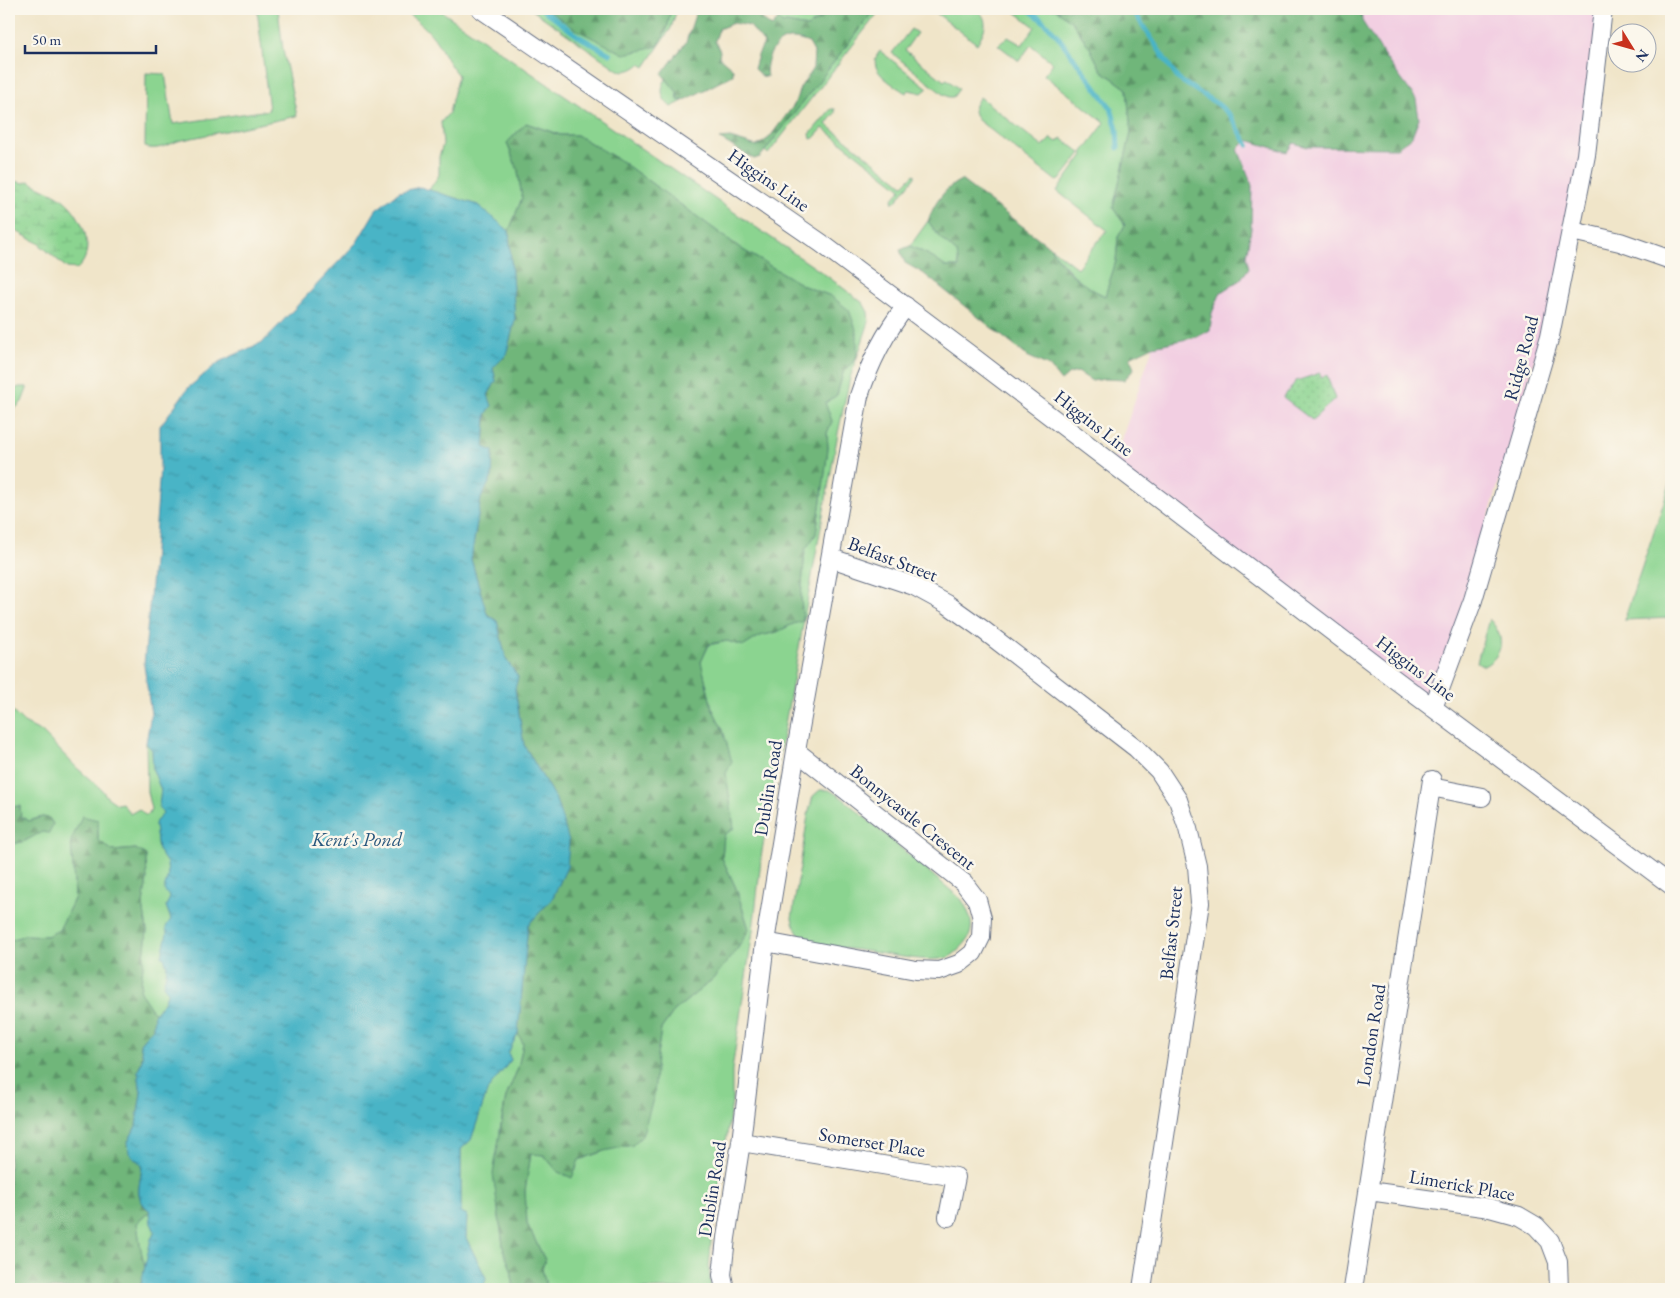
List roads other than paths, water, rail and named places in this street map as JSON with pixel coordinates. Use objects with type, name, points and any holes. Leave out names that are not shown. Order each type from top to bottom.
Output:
[{"type":"street","name":"Higgins Line","points":[[481,9],[821,243],[1433,708],[1671,885]]},
{"type":"street","name":"Ridge Road","points":[[1433,708],[1473,600],[1550,336],[1586,155],[1603,9]]},
{"type":"street","points":[[1572,231],[1620,242],[1671,260]]},
{"type":"street","name":"Dublin Road","points":[[725,1289],[722,1275],[725,1248],[741,1142],[765,942],[796,751],[859,396],[866,374],[880,345],[892,324],[906,306]]},
{"type":"street","name":"Belfast Street","points":[[831,558],[914,586],[946,604],[975,624],[1136,748],[1159,771],[1178,800],[1188,829],[1197,866],[1200,903],[1142,1289]]},
{"type":"street","name":"Bonnycastle Crescent","points":[[765,942],[916,970],[939,971],[958,964],[973,953],[981,937],[982,918],[977,900],[964,883],[796,751]]},
{"type":"street","name":"London Road","points":[[1352,1289],[1369,1191],[1431,783],[1482,797]]},
{"type":"street","name":"Somerset Place","points":[[741,1142],[956,1177],[948,1217]]},
{"type":"street","name":"Limerick Place","points":[[1369,1191],[1490,1208],[1519,1216],[1536,1226],[1550,1241],[1558,1262],[1559,1289]]},
{"type":"water","name":"Kent's Pond","points":[[420,187],[478,205],[509,231],[515,320],[506,355],[493,368],[496,381],[488,395],[492,406],[486,414],[484,447],[493,451],[492,477],[481,498],[471,559],[487,614],[497,621],[506,659],[518,677],[515,689],[524,745],[556,800],[569,841],[567,867],[552,899],[528,925],[518,1033],[508,1053],[511,1060],[488,1089],[471,1140],[461,1149],[461,1212],[467,1215],[466,1238],[486,1278],[483,1289],[140,1289],[151,1239],[155,1232],[151,1223],[150,1211],[144,1206],[139,1195],[142,1165],[129,1153],[128,1142],[136,1126],[141,1093],[138,1071],[143,1057],[140,1043],[153,1028],[154,1013],[164,1002],[168,992],[163,985],[167,966],[162,956],[167,933],[166,927],[171,919],[166,906],[170,898],[164,890],[168,875],[167,863],[158,850],[155,825],[156,821],[163,814],[159,806],[161,790],[153,770],[152,750],[146,743],[151,714],[144,665],[160,468],[160,426],[188,388],[219,362],[263,342],[357,242],[376,210],[399,192]]},
{"type":"waterway","points":[[542,9],[578,36],[610,54]]},
{"type":"waterway","points":[[1028,9],[1056,34],[1111,108],[1117,129],[1118,148]]},
{"type":"waterway","points":[[1132,9],[1178,79],[1219,105],[1230,115],[1248,145]]}]
